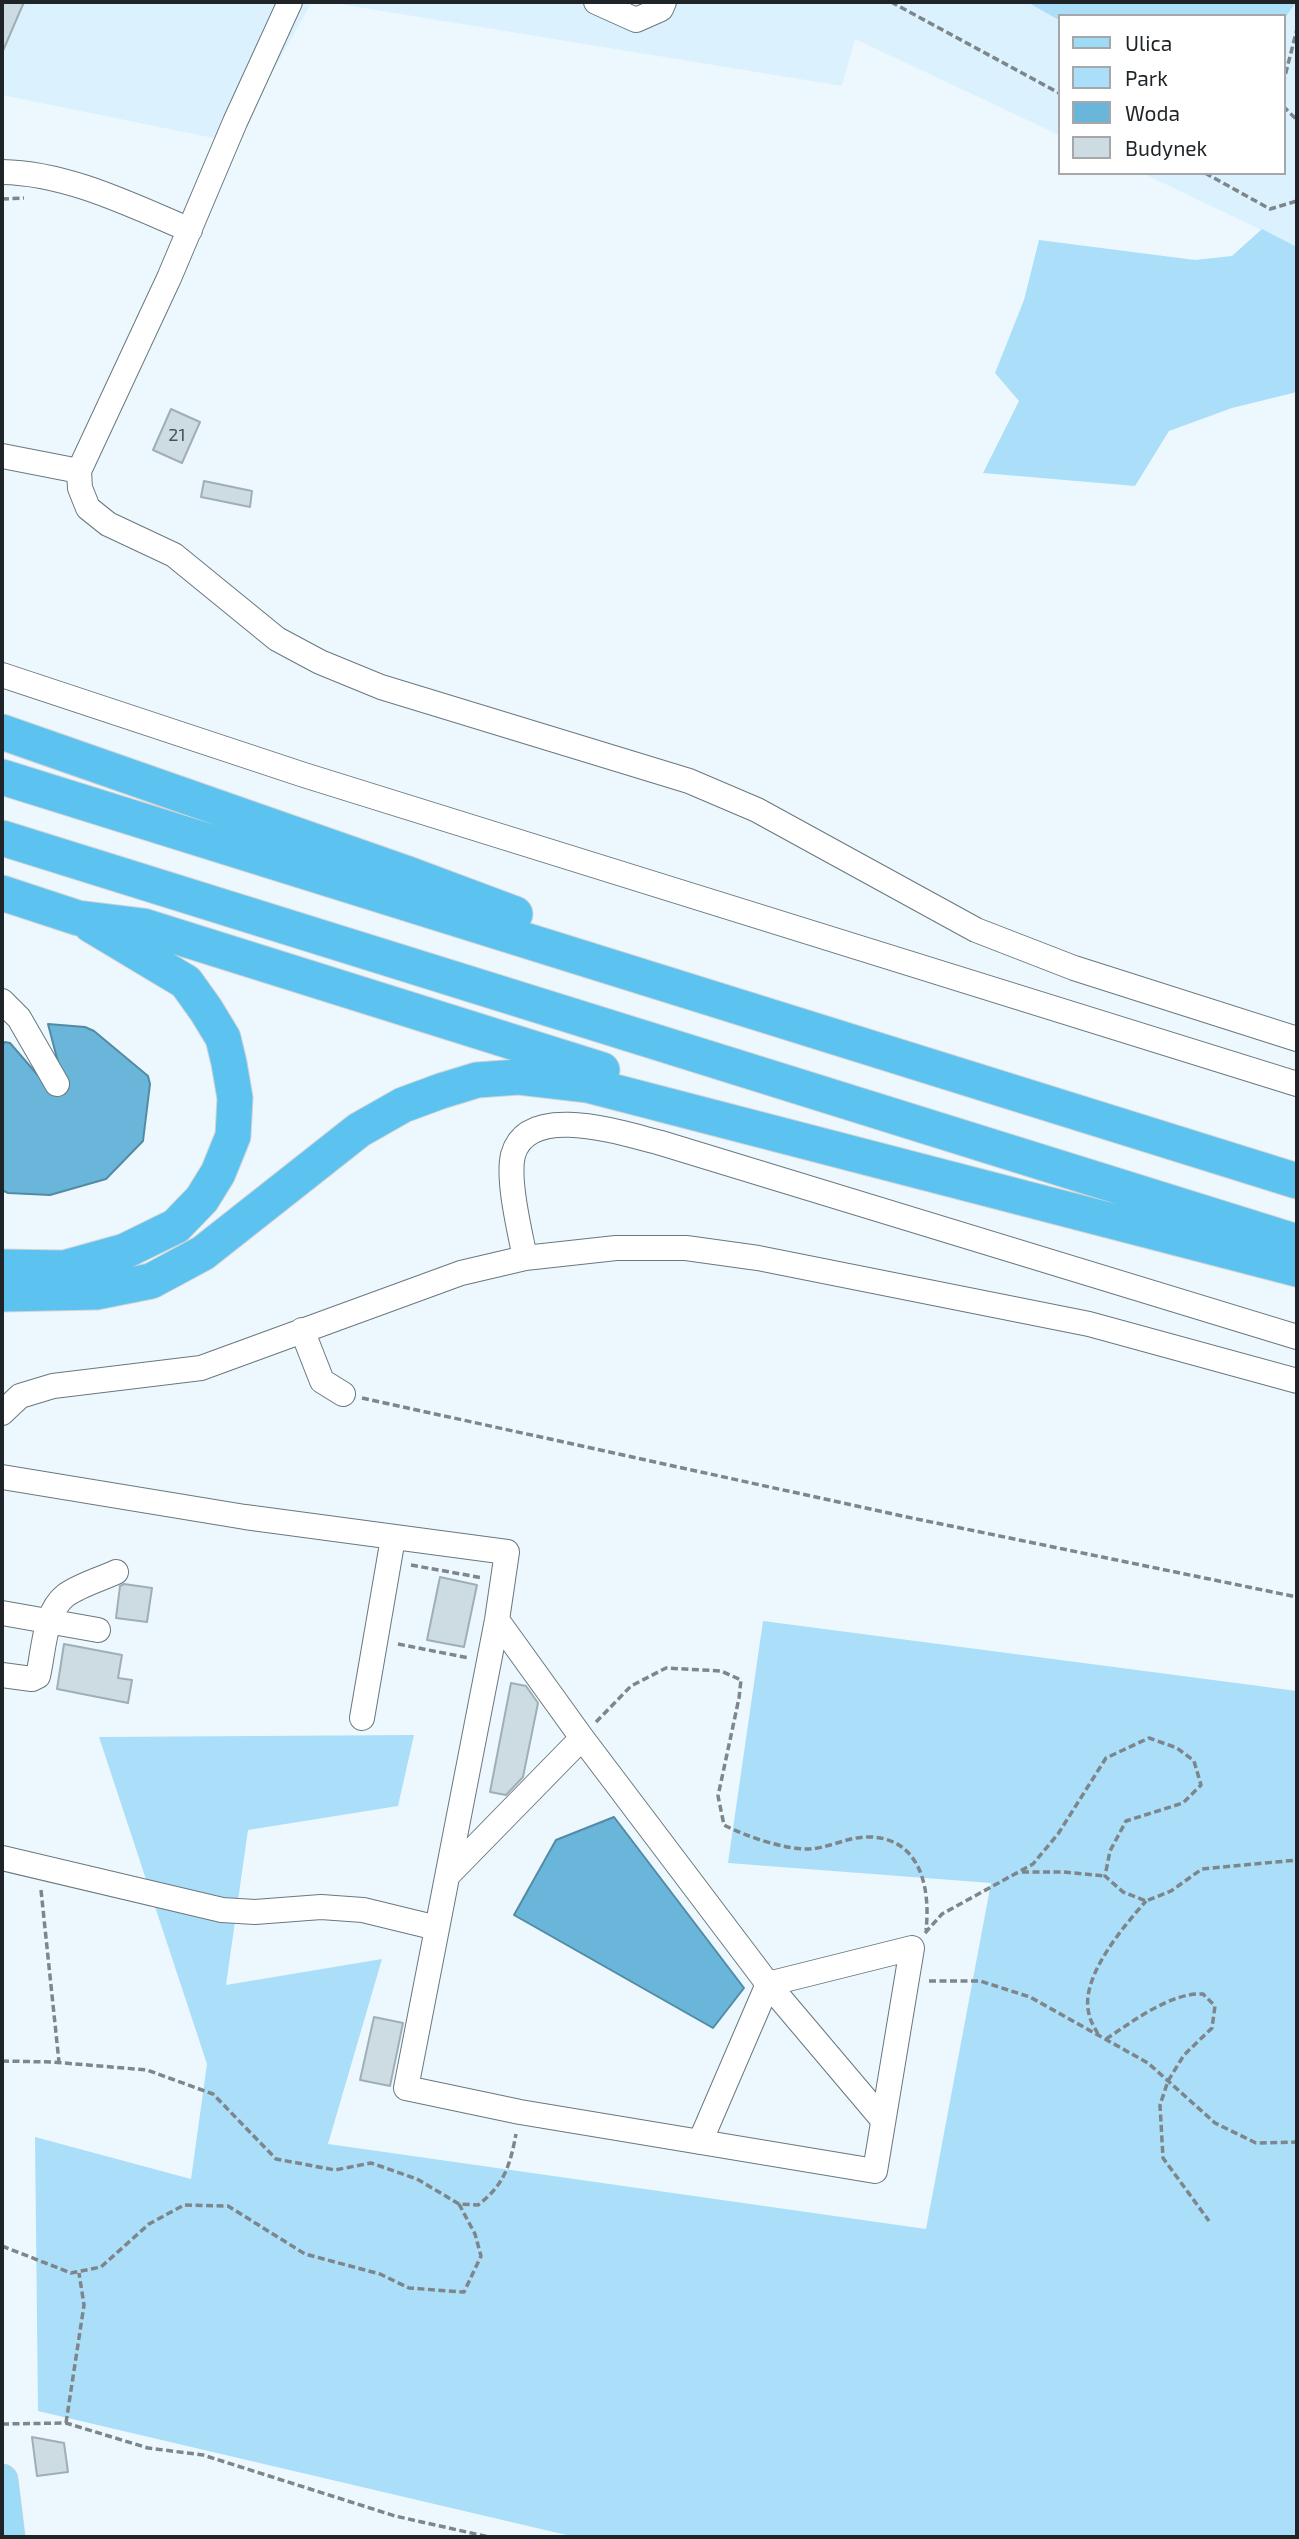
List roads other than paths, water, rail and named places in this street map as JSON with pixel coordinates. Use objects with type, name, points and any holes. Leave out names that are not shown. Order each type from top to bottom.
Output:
[{"type":"highway","points":[[2,733],[408,874],[542,924],[741,1007]]},
{"type":"highway","points":[[2,777],[1297,1181]]},
{"type":"highway","points":[[2,838],[1297,1242]]},
{"type":"highway","points":[[2,893],[78,918],[143,926],[912,1168],[1297,1269]]},
{"type":"highway","points":[[2,1267],[64,1268],[125,1251],[176,1226],[202,1199],[218,1173],[233,1136],[235,1098],[223,1038],[187,982],[78,918]]},
{"type":"highway","points":[[2,1294],[96,1292],[151,1281],[202,1253],[359,1130],[403,1105],[477,1080],[519,1077],[588,1085],[912,1168]]},
{"type":"main road","points":[[2,2480],[9,2537]]},
{"type":"street","points":[[290,2],[235,122],[190,230],[79,471],[80,488],[88,508],[108,524],[174,555],[277,639],[320,662],[381,687],[690,781],[757,810],[976,930],[1074,968],[1297,1039]]},
{"type":"street","points":[[596,2],[636,20],[661,9],[664,2]]},
{"type":"street","points":[[2,173],[17,173],[70,183],[190,230]]},
{"type":"street","points":[[2,456],[79,471]]},
{"type":"street","points":[[2,676],[317,779],[1297,1084]]},
{"type":"street","points":[[2,1001],[19,1018],[57,1084]]},
{"type":"street","points":[[525,1258],[518,1223],[513,1157],[520,1140],[539,1127],[562,1124],[661,1143],[1297,1336]]},
{"type":"street","points":[[2,1413],[20,1396],[53,1386],[201,1368],[461,1273],[525,1258],[630,1248],[686,1248],[758,1258],[1089,1324],[1297,1381]]},
{"type":"street","points":[[302,1330],[322,1381],[343,1394]]},
{"type":"street","points":[[2,1477],[202,1511],[391,1549],[507,1552],[497,1620],[405,2088],[520,2112],[876,2171],[906,1981],[919,1940],[768,1984]]},
{"type":"street","points":[[362,1718],[391,1549]]},
{"type":"street","points":[[2,1675],[32,1679],[38,1676],[50,1615],[66,1595],[116,1572]]},
{"type":"street","points":[[2,1613],[98,1630]]},
{"type":"street","points":[[497,1620],[582,1738],[768,1984],[883,2120]]},
{"type":"street","points":[[447,1875],[582,1738]]},
{"type":"street","points":[[2,1858],[222,1910],[255,1912],[321,1907],[363,1910],[437,1928]]},
{"type":"street","points":[[700,2142],[768,1984]]},
{"type":"water","points":[[48,1024],[85,1027],[94,1031],[148,1076],[150,1084],[143,1141],[106,1179],[50,1195],[8,1193],[2,1190],[2,1046],[5,1042],[10,1043],[55,1095],[65,1089]]},
{"type":"water","points":[[614,1817],[744,1988],[713,2028],[514,1915],[556,1840]]}]
